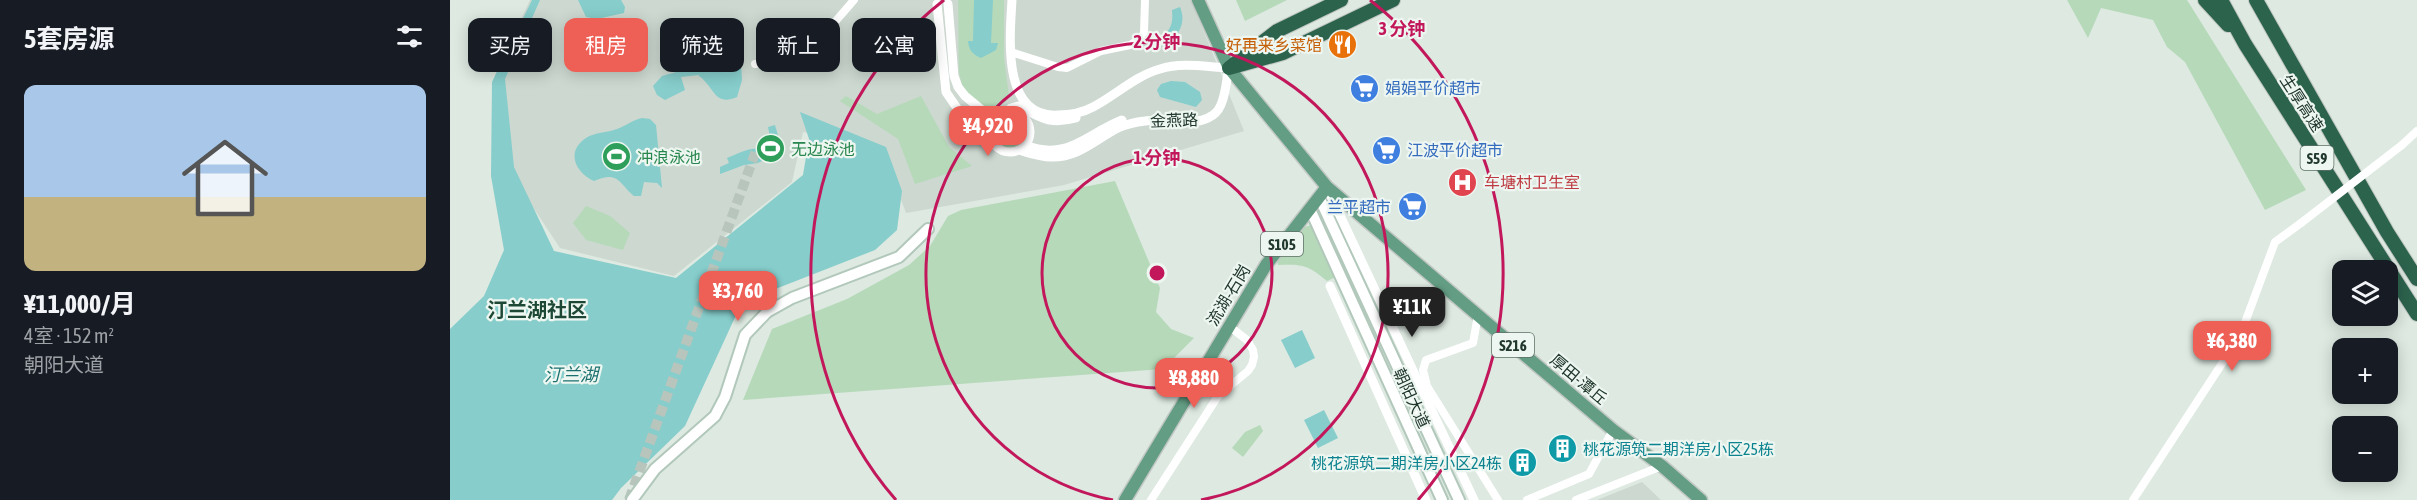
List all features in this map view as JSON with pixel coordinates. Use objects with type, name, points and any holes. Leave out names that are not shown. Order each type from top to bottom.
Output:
[{"type":"highway","points":[[1228,68],[1277,32],[1341,0]]},
{"type":"highway","points":[[1228,68],[1283,53],[1393,0]]},
{"type":"highway","points":[[2205,0],[2245,44]]},
{"type":"highway","name":"生厚高速","points":[[2221,0],[2245,44],[2417,314]]},
{"type":"highway","name":"生厚高速","points":[[2258,0],[2387,232],[2417,279]]},
{"type":"main road","points":[[1198,0],[1228,68],[1323,192]]},
{"type":"main road","name":"流湖-石岗","points":[[1125,500],[1266,264],[1323,192]]},
{"type":"main road","name":"厚田-潭丘","points":[[1323,192],[1478,315],[1613,430],[1662,466],[1701,500]]},
{"type":"main road","name":"朝阳大道","points":[[1323,192],[1459,500]]},
{"type":"main road","name":"朝阳大道","points":[[1310,209],[1442,500]]},
{"type":"main road","points":[[632,500],[655,469],[715,416],[725,397],[745,335],[767,312],[792,298],[899,257],[928,229]]},
{"type":"street","points":[[755,64],[790,59],[809,52],[854,0]]},
{"type":"street","points":[[1008,111],[1015,100],[1011,52],[1012,0]]},
{"type":"street","points":[[1011,52],[1067,68],[1101,51],[1130,45],[1141,38],[1144,33],[1145,0]]},
{"type":"street","name":"金燕路","points":[[994,120],[958,87],[954,76],[950,2],[935,2],[946,92],[959,111],[999,149],[1006,152],[1022,147],[1050,152],[1078,144],[1110,125],[1126,119],[1157,115],[1203,115],[1215,105],[1228,68]]},
{"type":"street","points":[[1013,79],[1023,99],[1034,110],[1040,114],[1052,116],[1068,115],[1092,108],[1145,74],[1162,68],[1181,66],[1228,68]]},
{"type":"street","points":[[991,139],[991,126],[994,120],[1018,106],[1040,118],[1059,123],[1088,115],[1143,80],[1168,72],[1228,68]]},
{"type":"street","points":[[1008,111],[1018,114],[1027,123],[1030,135],[1022,147]]},
{"type":"street","points":[[2133,500],[2241,336],[2274,242],[2402,145],[2417,131]]},
{"type":"street","points":[[1323,192],[1474,500]]},
{"type":"street","points":[[1330,286],[1426,500]]},
{"type":"street","points":[[1478,315],[1473,343],[1426,360],[1423,370],[1427,386],[1498,500]]},
{"type":"street","points":[[1151,500],[1218,396],[1252,365],[1253,350],[1246,340],[1229,326]]},
{"type":"street","points":[[1527,500],[1589,474],[1613,430]]},
{"type":"street","points":[[1438,454],[1455,431]]},
{"type":"street","points":[[1576,500],[1662,466]]},
{"type":"shaded area","points":[[530,0],[1191,0],[1244,131],[1064,185],[906,213],[881,146],[803,132],[792,182],[674,276],[560,248],[501,159],[496,72],[552,72],[552,18],[522,18]]},
{"type":"shaded area","points":[[1642,482],[1661,500],[1597,500]]},
{"type":"green space","points":[[958,0],[1004,0],[1004,58],[1009,96],[1006,102],[989,110],[984,109],[962,85],[959,73]]},
{"type":"green space","points":[[1236,0],[1287,0],[1245,21]]},
{"type":"green space","points":[[2067,0],[2187,0],[2306,190],[2265,210],[2185,62],[2167,47],[2153,20],[2101,8],[2088,38]]},
{"type":"green space","points":[[846,96],[877,114],[921,96],[949,147],[972,166],[915,184],[898,139],[840,101]]},
{"type":"green space","points":[[1009,116],[1021,120],[1025,132],[1021,144],[1009,148],[997,144],[993,132],[997,120]]},
{"type":"green space","points":[[1115,181],[1160,288],[1156,312],[1171,329],[1194,338],[1163,369],[743,400],[772,329],[847,299],[909,265],[930,246],[948,216],[961,210]]},
{"type":"green space","points":[[586,206],[610,216],[630,233],[623,250],[586,240],[573,223]]},
{"type":"green space","points":[[1312,225],[1336,277],[1327,281],[1304,267],[1278,265],[1277,260],[1300,228]]},
{"type":"green space","points":[[1260,425],[1263,431],[1243,457],[1232,448],[1245,432]]},
{"type":"water","name":"汀兰湖","points":[[532,0],[540,0],[532,18],[523,18]]},
{"type":"water","points":[[578,0],[621,0],[625,7],[624,13],[602,18],[586,17]]},
{"type":"water","points":[[974,0],[993,0],[991,43],[998,43],[996,50],[981,58],[975,55],[968,41],[973,41]]},
{"type":"water","points":[[1180,7],[1181,26],[1171,43],[1172,46],[1167,49],[1162,42],[1166,40],[1163,36],[1171,24],[1172,10]]},
{"type":"water","name":"汀兰湖","points":[[497,72],[508,72],[505,79],[514,167],[554,251],[676,278],[803,175],[809,139],[800,112],[886,147],[902,191],[897,230],[875,250],[742,302],[685,426],[621,488],[612,500],[450,500],[450,329],[484,296],[504,250],[491,176],[492,82]]},
{"type":"water","points":[[676,72],[742,72],[742,80],[737,97],[724,99],[719,98],[698,75],[681,77],[685,90],[665,100],[657,95],[653,86],[662,76]]},
{"type":"water","points":[[1171,81],[1185,82],[1200,92],[1202,100],[1196,107],[1160,97],[1157,90],[1161,84]]},
{"type":"water","name":"冲浪泳池","points":[[642,118],[650,119],[656,125],[662,188],[657,183],[644,182],[641,196],[634,196],[614,178],[594,181],[582,173],[575,162],[575,156],[576,150],[586,138],[617,129]]},
{"type":"water","name":"无边泳池","points":[[775,125],[779,139],[774,155],[758,163],[744,165],[720,174],[720,167],[729,163],[727,158],[746,150],[769,146],[768,127]]},
{"type":"water","points":[[1302,330],[1315,358],[1295,368],[1281,340]]},
{"type":"water","points":[[1324,410],[1338,438],[1318,448],[1304,420]]},
{"type":"tunnel","points":[[629,500],[757,148]]},
{"type":"place","name":"好再来乡菜馆","points":[[1343,45]]},
{"type":"place","name":"娟娟平价超市","points":[[1364,88]]},
{"type":"place","name":"无边泳池","points":[[770,149]]},
{"type":"place","name":"江波平价超市","points":[[1386,150]]},
{"type":"place","name":"冲浪泳池","points":[[616,157]]},
{"type":"place","name":"车塘村卫生室","points":[[1463,182]]},
{"type":"place","name":"兰平超市","points":[[1412,207]]},
{"type":"place","name":"桃花源筑二期洋房小区25栋","points":[[1562,449]]},
{"type":"place","name":"桃花源筑二期洋房小区24栋","points":[[1523,463]]},
{"type":"district","name":"汀兰湖社区","points":[[537,309]]}]
